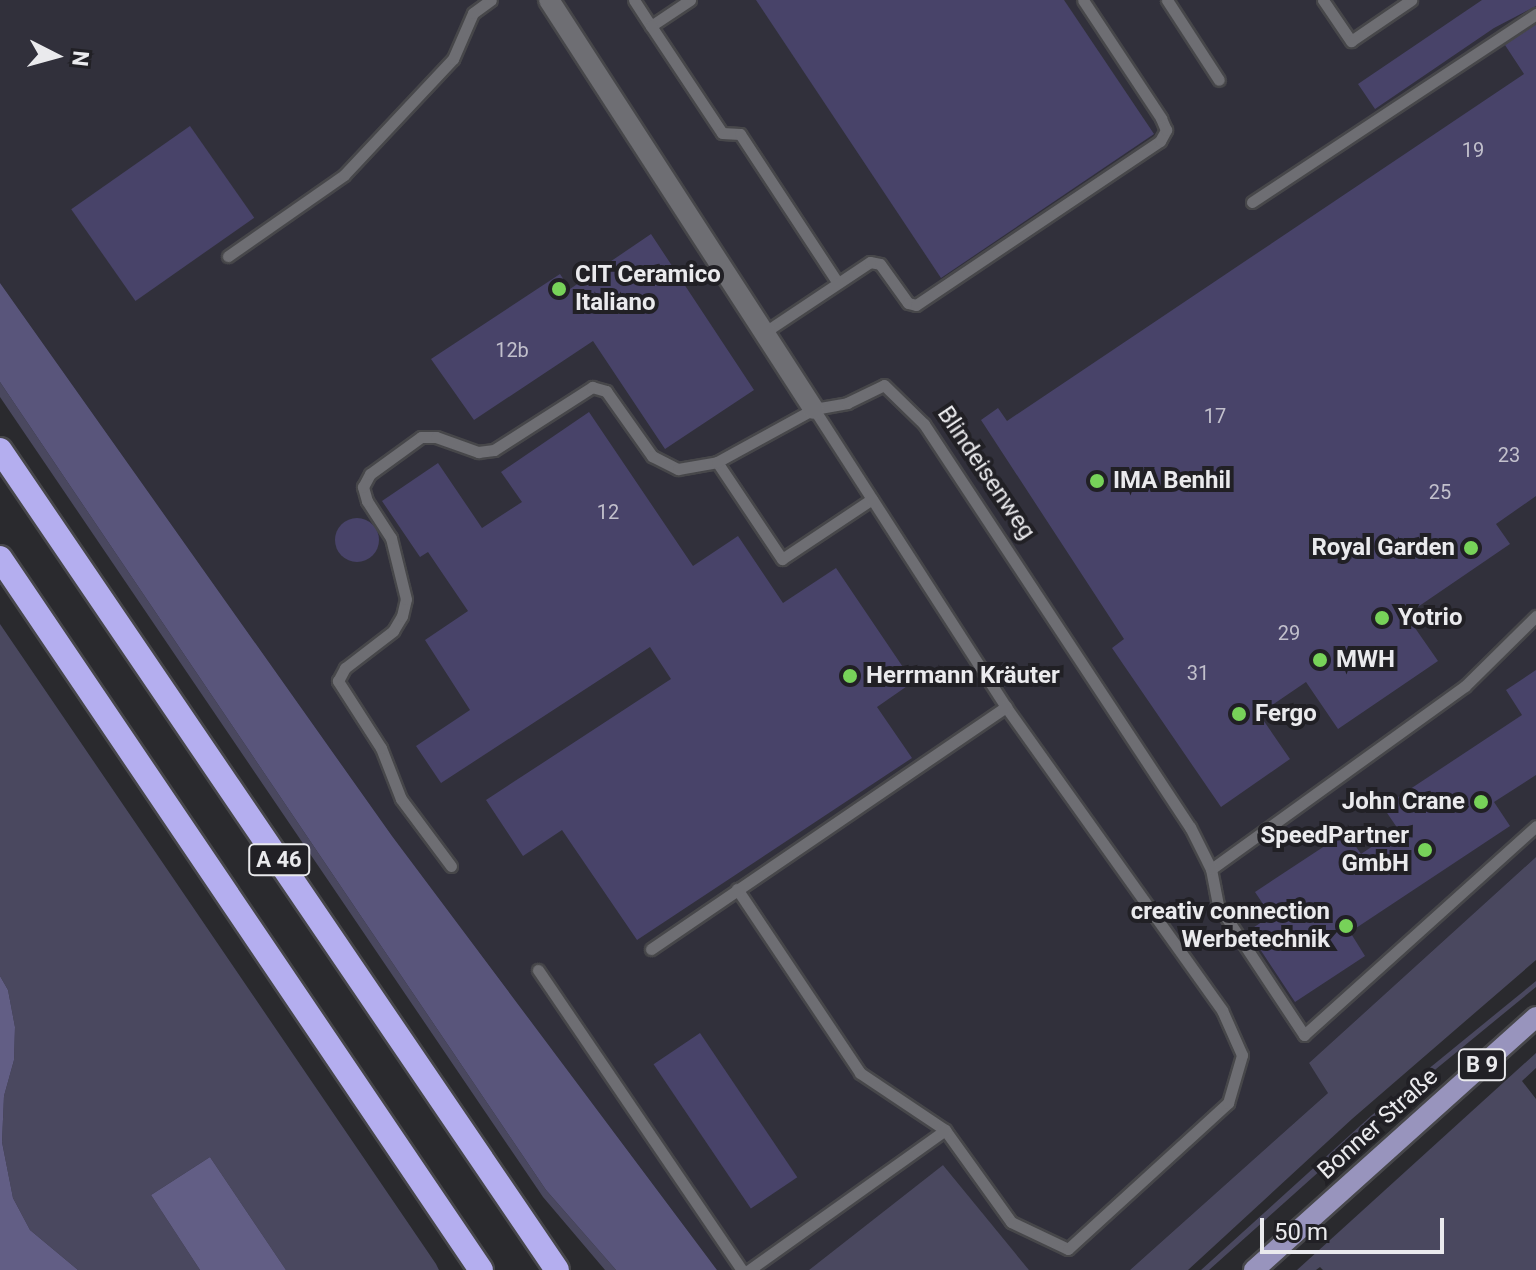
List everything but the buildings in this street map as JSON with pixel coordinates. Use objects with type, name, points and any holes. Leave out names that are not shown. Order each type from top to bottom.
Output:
[{"type":"highway","name":"A 46","points":[[0,450],[557,1270]]},
{"type":"highway","name":"A 46","points":[[0,558],[481,1270]]},
{"type":"main road","name":"Bonner Straße","points":[[1254,1270],[1536,1017]]},
{"type":"street","points":[[549,0],[814,409]]},
{"type":"lane","points":[[228,256],[344,175],[453,59],[473,13],[491,0]]},
{"type":"lane","points":[[634,0],[722,133],[740,134],[838,283]]},
{"type":"lane","points":[[651,26],[690,0]]},
{"type":"lane","points":[[765,332],[870,262],[880,264],[908,303],[916,305],[1160,141],[1166,130],[1161,118],[1083,0]]},
{"type":"lane","points":[[1167,0],[1219,80]]},
{"type":"lane","points":[[1323,0],[1351,41],[1411,0]]},
{"type":"lane","points":[[1252,202],[1536,14]]},
{"type":"lane","name":"Blindeisenweg","points":[[814,409],[847,403],[884,385],[924,424],[1190,827],[1211,869],[1218,905],[1304,1035],[1536,826]]},
{"type":"lane","points":[[451,866],[401,799],[381,748],[338,681],[345,668],[393,631],[402,616],[406,599],[391,538],[367,501],[363,487],[370,474],[421,437],[436,437],[478,452],[494,450],[592,387],[606,391],[652,456],[678,469],[717,462],[814,409],[1006,707],[1222,1010],[1242,1055],[1228,1103],[1068,1249],[1011,1222],[945,1130],[860,1073],[737,889]]},
{"type":"lane","points":[[717,462],[782,559],[872,499]]},
{"type":"lane","points":[[1211,869],[1465,686],[1536,616]]},
{"type":"lane","points":[[651,949],[1006,707]]},
{"type":"lane","points":[[538,970],[742,1270]]},
{"type":"lane","points":[[749,1270],[945,1130]]},
{"type":"shaded area","points":[[0,0],[1536,0],[1536,857],[1309,1063],[1329,1092],[1130,1270],[1029,1270],[943,1165],[809,1270],[717,1270],[392,836],[0,283]]},
{"type":"shaded area","points":[[0,283],[392,836],[717,1270],[616,1270],[546,1190],[0,382]]},
{"type":"shaded area","points":[[0,382],[546,1190],[616,1270],[605,1270],[543,1197],[0,397]]},
{"type":"shaded area","points":[[0,624],[439,1270],[286,1270],[210,1157],[151,1195],[200,1270],[78,1270],[30,1230],[13,1198],[2,1142],[4,1096],[14,1060],[15,1027],[8,990],[0,976]]},
{"type":"shaded area","points":[[1536,857],[1536,960],[1352,1119],[1188,1270],[1130,1270],[1328,1093],[1309,1063]]},
{"type":"shaded area","points":[[0,976],[8,990],[15,1027],[14,1060],[4,1096],[2,1142],[13,1198],[30,1230],[78,1270],[0,1270]]},
{"type":"shaded area","points":[[1536,981],[1536,987],[1408,1092],[1209,1270],[1201,1270],[1372,1115]]},
{"type":"shaded area","points":[[1536,1053],[1536,1068],[1522,1081],[1536,1099],[1536,1270],[1323,1270],[1320,1267],[1316,1270],[1297,1270]]},
{"type":"shaded area","points":[[210,1157],[286,1270],[200,1270],[151,1195]]},
{"type":"shaded area","points":[[943,1165],[1029,1270],[809,1270]]},
{"type":"place","name":"CIT Ceramico Italiano","points":[[559,289]]},
{"type":"place","name":"IMA Benhil","points":[[1097,481]]},
{"type":"place","name":"Royal Garden","points":[[1471,548]]},
{"type":"place","name":"Yotrio","points":[[1382,618]]},
{"type":"place","name":"MWH","points":[[1320,660]]},
{"type":"place","name":"Herrmann Kräuter","points":[[850,676]]},
{"type":"place","name":"Fergo","points":[[1239,714]]},
{"type":"place","name":"John Crane","points":[[1481,802]]},
{"type":"place","name":"SpeedPartner GmbH","points":[[1425,850]]},
{"type":"place","name":"creativ connection Werbetechnik","points":[[1346,926]]}]
